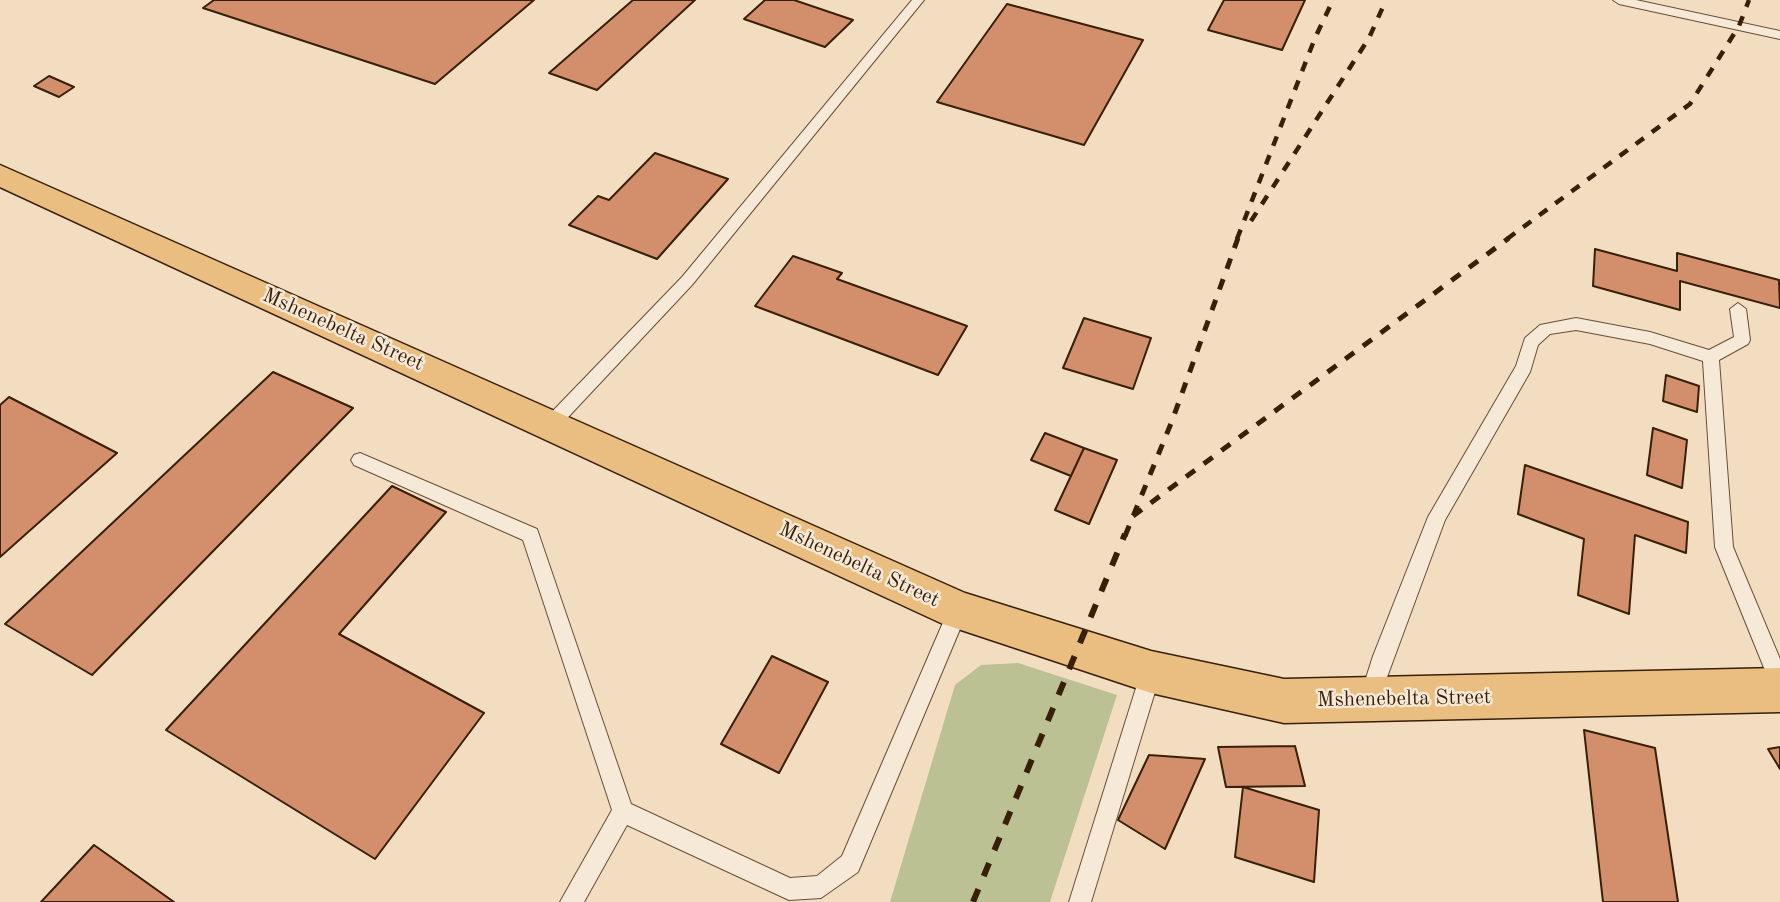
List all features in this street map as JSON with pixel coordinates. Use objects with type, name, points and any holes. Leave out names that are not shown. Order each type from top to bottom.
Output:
[{"type":"main road","name":"Mshenebelta Street","points":[[0,175],[958,610],[1151,672],[1284,701],[1780,690]]},
{"type":"lane","points":[[551,424],[687,281],[918,0]]},
{"type":"lane","points":[[1619,0],[1780,35]]},
{"type":"lane","points":[[1369,699],[1437,517],[1524,367],[1531,342],[1546,329],[1576,324],[1650,338],[1710,357],[1742,340],[1738,309]]},
{"type":"lane","points":[[1710,357],[1724,547],[1780,683]]},
{"type":"lane","points":[[360,460],[530,535],[623,811],[789,889],[821,887],[850,864],[958,610]]},
{"type":"lane","points":[[1080,902],[1151,672]]},
{"type":"lane","points":[[571,902],[623,811]]},
{"type":"green space","points":[[1018,663],[1117,695],[1050,902],[890,902],[955,685],[981,665]]},
{"type":"building","points":[[214,0],[534,0],[435,84],[203,8]]},
{"type":"building","points":[[633,0],[695,0],[597,90],[549,73]]},
{"type":"building","points":[[765,0],[794,0],[853,20],[825,47],[744,19]]},
{"type":"building","points":[[1224,0],[1305,0],[1282,50],[1208,30]]},
{"type":"building","points":[[1007,4],[1143,40],[1084,145],[937,102]]},
{"type":"building","points":[[49,76],[74,87],[59,97],[34,86]]},
{"type":"building","points":[[655,153],[728,179],[657,259],[569,225],[598,196],[609,200]]},
{"type":"building","points":[[1595,249],[1677,271],[1677,253],[1779,280],[1780,308],[1680,281],[1680,310],[1593,286]]},
{"type":"building","points":[[793,256],[842,273],[837,279],[967,326],[938,375],[755,306]]},
{"type":"building","points":[[1084,318],[1151,338],[1133,389],[1063,368]]},
{"type":"building","points":[[273,372],[353,408],[92,675],[5,624]]},
{"type":"building","points":[[1666,375],[1699,386],[1697,412],[1663,401]]},
{"type":"building","points":[[9,397],[117,453],[0,557],[0,405]]},
{"type":"building","points":[[1653,428],[1687,440],[1682,488],[1647,475]]},
{"type":"building","points":[[1045,433],[1084,448],[1071,476],[1031,460]]},
{"type":"building","points":[[1084,448],[1117,460],[1089,524],[1055,510]]},
{"type":"building","points":[[1525,465],[1688,522],[1686,553],[1635,535],[1629,614],[1578,595],[1584,539],[1518,514]]},
{"type":"building","points":[[392,486],[446,512],[339,634],[484,713],[375,859],[166,730]]},
{"type":"building","points":[[772,656],[828,682],[779,773],[721,744]]},
{"type":"building","points":[[1584,730],[1655,748],[1678,902],[1603,902]]},
{"type":"building","points":[[1295,746],[1305,786],[1226,787],[1218,747]]},
{"type":"building","points":[[1780,747],[1780,769],[1768,749]]},
{"type":"building","points":[[1149,755],[1205,759],[1165,849],[1118,820]]},
{"type":"building","points":[[1243,787],[1319,810],[1314,882],[1235,857]]},
{"type":"building","points":[[94,845],[174,902],[41,902]]},
{"type":"railway","points":[[1237,239],[1315,38],[1333,0]]},
{"type":"railway","points":[[1251,221],[1369,38],[1386,0]]},
{"type":"railway","points":[[1507,239],[1690,104],[1739,26],[1749,0]]},
{"type":"railway","points":[[1133,516],[1172,421],[1238,238]]},
{"type":"railway","points":[[1133,516],[1509,238]]},
{"type":"railway","points":[[1125,536],[1133,516]]},
{"type":"railway","points":[[973,902],[1125,534]]}]
